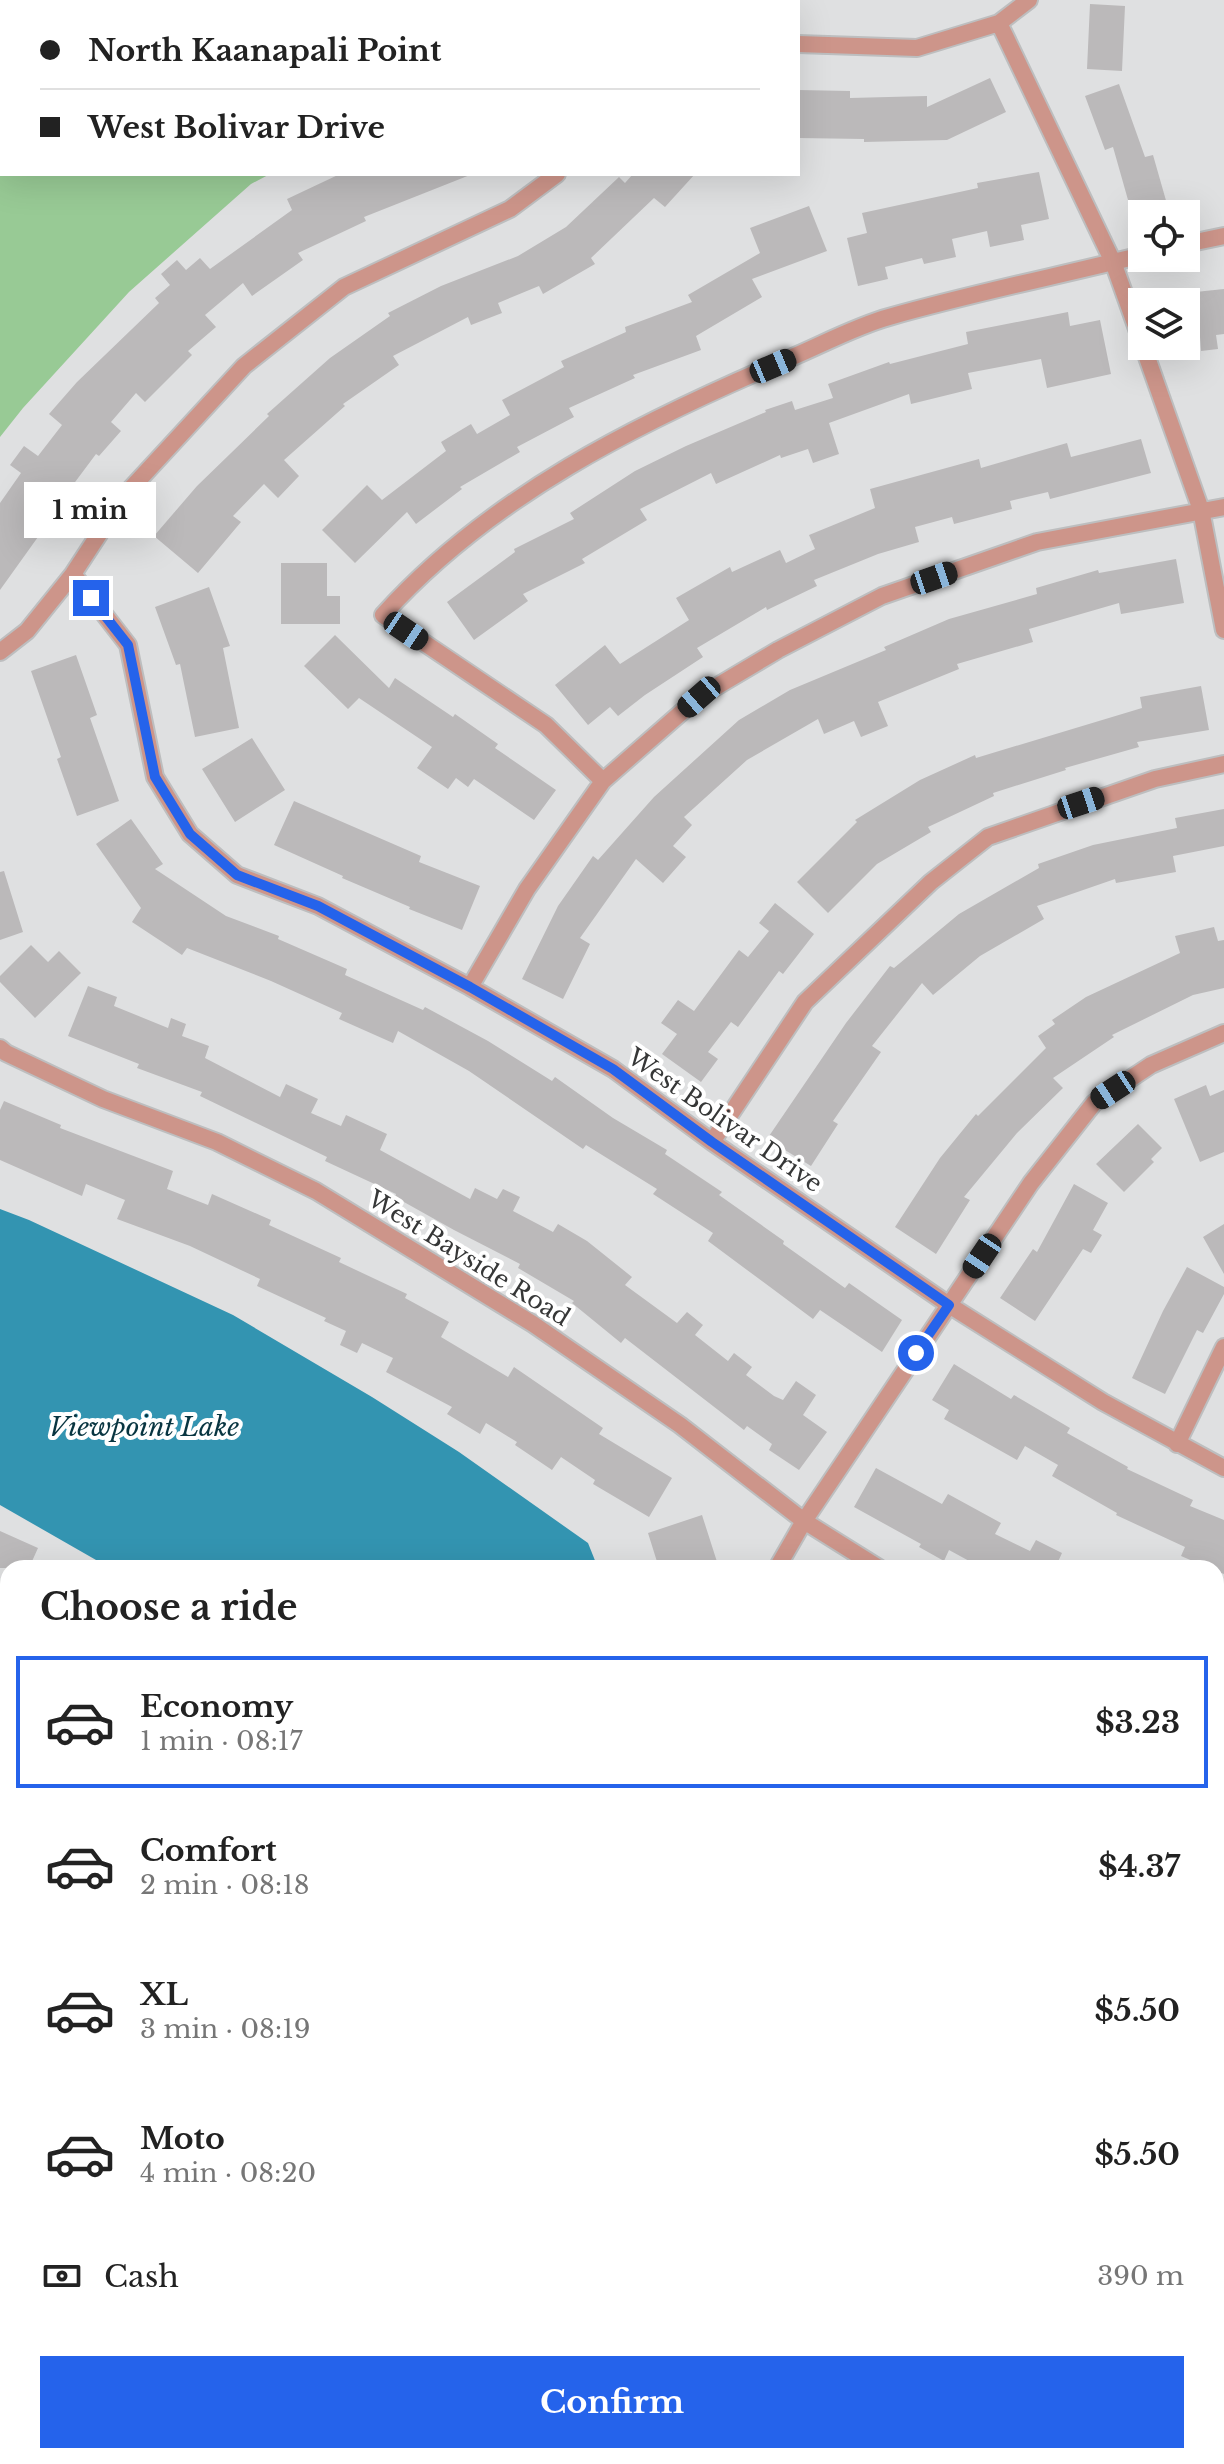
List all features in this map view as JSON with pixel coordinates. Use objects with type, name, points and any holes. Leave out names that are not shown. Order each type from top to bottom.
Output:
[{"type":"street","points":[[800,44],[917,48],[999,23],[1029,0]]},
{"type":"street","points":[[999,23],[1113,262],[1128,304]]},
{"type":"street","points":[[0,652],[27,631],[73,574],[124,496],[244,366],[344,287],[510,209],[554,176]]},
{"type":"street","points":[[1200,241],[1224,236]]},
{"type":"street","points":[[603,781],[546,725],[383,615],[417,577],[518,498],[626,433],[744,378],[886,318],[1128,258]]},
{"type":"street","points":[[1148,360],[1201,510],[1224,630]]},
{"type":"street","points":[[470,987],[527,889],[603,781],[699,697],[778,650],[882,596],[1037,542],[1224,507]]},
{"type":"street","name":"West Bolivar Drive","points":[[73,574],[128,645],[155,777],[190,834],[237,875],[318,906],[470,987],[613,1069],[712,1142],[949,1305],[1103,1402],[1224,1468]]},
{"type":"street","points":[[712,1142],[805,1002],[931,882],[988,837],[1155,779],[1224,764]]},
{"type":"street","points":[[782,1560],[804,1521],[1031,1183],[1094,1103],[1151,1065],[1224,1033]]},
{"type":"street","name":"West Bayside Road","points":[[0,1048],[103,1099],[217,1142],[316,1191],[533,1324],[680,1425],[804,1521],[866,1560]]},
{"type":"street","points":[[1177,1444],[1224,1347]]},
{"type":"green space","points":[[0,176],[266,176],[251,184],[129,292],[0,437]]},
{"type":"water","name":"Viewpoint Lake","points":[[0,1209],[233,1315],[372,1397],[459,1452],[588,1543],[595,1560],[96,1560],[0,1505]]},
{"type":"building","points":[[1090,4],[1125,6],[1122,71],[1087,69]]},
{"type":"building","points":[[990,78],[1006,112],[947,140],[864,142],[864,139],[800,138],[800,90],[850,91],[850,98],[927,96],[927,107]]},
{"type":"building","points":[[1119,84],[1145,157],[1153,155],[1166,200],[1128,200],[1113,147],[1105,150],[1085,96]]},
{"type":"building","points":[[1039,172],[1049,219],[1021,225],[1024,240],[990,247],[987,231],[952,239],[956,257],[924,264],[922,258],[885,267],[888,279],[858,286],[847,238],[867,233],[862,213],[978,188],[977,183]]},
{"type":"building","points":[[336,176],[467,176],[364,217],[366,221],[298,253],[303,260],[252,296],[243,283],[205,315],[216,327],[188,351],[192,355],[145,402],[136,393],[111,422],[121,431],[99,456],[96,454],[0,590],[0,503],[21,473],[10,465],[24,446],[38,456],[62,425],[49,414],[77,382],[159,303],[155,298],[170,285],[161,274],[177,260],[186,270],[200,258],[210,269],[292,210],[287,199]]},
{"type":"building","points":[[631,176],[693,176],[665,207],[654,198],[591,258],[595,264],[543,294],[539,286],[498,303],[502,313],[471,325],[468,317],[393,356],[399,365],[343,404],[345,406],[284,460],[299,476],[278,498],[264,484],[233,516],[241,522],[198,573],[154,536],[197,486],[269,416],[267,414],[330,358],[390,316],[388,313],[441,286],[518,256],[566,227],[619,177],[625,183]]},
{"type":"building","points":[[809,206],[827,251],[752,279],[762,297],[696,336],[701,350],[633,375],[635,378],[569,408],[574,417],[517,447],[520,452],[460,487],[462,489],[416,524],[407,512],[355,563],[322,530],[367,485],[382,500],[446,451],[441,442],[471,424],[477,434],[510,415],[502,400],[564,367],[561,361],[626,332],[625,327],[692,302],[688,295],[760,253],[750,228]]},
{"type":"building","points":[[1224,289],[1224,334],[1216,335],[1218,349],[1201,351],[1200,292]]},
{"type":"building","points":[[1068,312],[1070,326],[1100,320],[1111,374],[1047,388],[1041,359],[968,373],[972,389],[911,404],[909,394],[829,423],[839,454],[813,463],[808,449],[781,458],[780,455],[716,484],[711,473],[640,509],[647,520],[582,559],[585,563],[523,594],[528,601],[474,640],[447,602],[515,552],[514,549],[574,519],[570,513],[635,471],[686,446],[792,401],[795,410],[833,398],[828,384],[889,362],[968,344],[966,332]]},
{"type":"building","points":[[1141,439],[1151,473],[1050,499],[1048,492],[1010,501],[1012,509],[954,524],[952,517],[915,527],[919,542],[878,554],[814,580],[817,586],[767,610],[766,607],[697,648],[703,657],[618,716],[610,707],[588,725],[555,685],[605,645],[620,664],[689,620],[676,598],[730,567],[732,572],[780,550],[786,563],[815,549],[809,535],[875,508],[870,489],[979,459],[981,468],[1067,443],[1071,457]]},
{"type":"building","points":[[1176,559],[1184,603],[1121,614],[1119,603],[1029,629],[1033,642],[957,664],[959,669],[878,702],[888,726],[861,737],[854,721],[824,734],[818,719],[747,760],[684,817],[692,825],[673,846],[686,857],[663,883],[636,859],[580,938],[590,944],[563,999],[522,979],[558,906],[593,856],[598,860],[654,797],[739,720],[790,690],[886,650],[884,647],[949,619],[1037,594],[1036,588],[1098,570],[1099,573]]},
{"type":"building","points":[[281,563],[327,563],[327,596],[340,596],[340,624],[281,624]]},
{"type":"building","points":[[209,587],[230,646],[223,648],[239,728],[195,737],[180,664],[176,665],[155,607]]},
{"type":"building","points":[[335,635],[389,688],[395,678],[453,717],[455,714],[498,744],[495,748],[556,790],[534,820],[474,779],[468,787],[456,778],[448,789],[417,768],[432,747],[359,698],[348,709],[304,666]]},
{"type":"building","points":[[76,655],[97,715],[90,718],[119,801],[77,816],[57,759],[61,757],[31,671]]},
{"type":"building","points":[[1201,686],[1209,730],[1137,742],[1139,747],[993,793],[994,796],[928,827],[931,832],[877,864],[828,913],[797,882],[857,822],[855,820],[920,780],[975,755],[976,758],[1142,708],[1140,697]]},
{"type":"building","points":[[252,738],[285,790],[235,822],[202,769]]},
{"type":"building","points":[[294,801],[421,856],[419,862],[480,886],[462,930],[409,909],[274,845]]},
{"type":"building","points":[[1224,809],[1224,846],[1173,856],[1176,872],[1116,883],[1115,879],[1037,906],[1044,919],[980,956],[933,995],[922,983],[872,1046],[881,1052],[833,1121],[838,1124],[811,1166],[767,1139],[846,1023],[890,966],[894,968],[959,914],[1039,868],[1038,864],[1093,845],[1177,828],[1175,818]]},
{"type":"building","points":[[131,819],[163,864],[155,869],[226,916],[279,936],[278,939],[347,969],[345,975],[423,1010],[425,1007],[552,1081],[555,1077],[613,1118],[667,1150],[665,1154],[722,1192],[719,1195],[784,1241],[783,1244],[845,1288],[849,1283],[902,1320],[882,1352],[820,1310],[813,1319],[708,1241],[713,1233],[653,1194],[657,1189],[586,1145],[583,1149],[469,1071],[398,1031],[393,1043],[339,1019],[342,1013],[271,981],[187,948],[182,955],[132,922],[141,908],[96,844]]},
{"type":"building","points":[[4,871],[23,932],[0,940],[0,872]]},
{"type":"building","points":[[775,903],[814,934],[783,974],[779,971],[738,1027],[731,1022],[708,1052],[718,1059],[701,1082],[662,1054],[677,1034],[661,1023],[678,1000],[694,1011],[739,950],[748,957],[769,931],[759,923]]},
{"type":"building","points":[[1214,927],[1218,941],[1224,940],[1224,988],[1193,995],[1112,1035],[1114,1037],[1053,1078],[1063,1088],[1017,1133],[964,1197],[970,1200],[936,1254],[895,1227],[940,1158],[976,1114],[978,1116],[1046,1048],[1038,1036],[1055,1024],[1052,1020],[1086,997],[1180,953],[1175,936]]},
{"type":"building","points":[[31,945],[48,962],[59,951],[81,973],[35,1018],[0,982],[0,976]]},
{"type":"building","points":[[88,986],[117,997],[114,1006],[168,1028],[171,1018],[186,1024],[182,1036],[209,1046],[205,1058],[280,1097],[286,1084],[318,1099],[311,1113],[341,1126],[346,1115],[387,1134],[380,1150],[470,1199],[475,1188],[497,1199],[503,1189],[520,1197],[513,1211],[553,1232],[558,1224],[587,1241],[632,1277],[625,1285],[677,1323],[687,1312],[703,1325],[695,1335],[728,1361],[734,1353],[752,1367],[746,1375],[774,1396],[783,1400],[796,1381],[816,1395],[803,1415],[827,1432],[799,1470],[769,1450],[772,1444],[747,1426],[744,1430],[625,1338],[621,1343],[572,1303],[574,1301],[518,1268],[520,1264],[395,1197],[396,1194],[325,1161],[327,1157],[200,1096],[202,1092],[137,1068],[139,1064],[68,1036]]},
{"type":"building","points":[[1206,1085],[1210,1096],[1224,1090],[1224,1152],[1200,1162],[1174,1099]]},
{"type":"building","points":[[4,1101],[61,1125],[60,1128],[173,1171],[167,1189],[208,1205],[212,1194],[271,1220],[269,1225],[341,1258],[339,1262],[407,1294],[405,1298],[449,1322],[441,1337],[508,1377],[514,1367],[603,1428],[599,1434],[672,1478],[649,1517],[593,1484],[595,1480],[561,1457],[552,1470],[515,1445],[517,1442],[486,1423],[480,1434],[447,1414],[452,1407],[386,1372],[393,1358],[362,1343],[357,1353],[340,1345],[346,1331],[324,1321],[326,1318],[257,1286],[260,1279],[190,1246],[117,1219],[125,1200],[86,1184],[82,1196],[0,1160],[0,1110]]},
{"type":"building","points":[[1138,1124],[1162,1148],[1151,1159],[1154,1162],[1124,1192],[1096,1164]]},
{"type":"building","points":[[1074,1184],[1108,1203],[1093,1230],[1102,1235],[1091,1253],[1083,1249],[1035,1321],[1000,1298],[1033,1249],[1037,1252]]},
{"type":"building","points":[[1224,1224],[1224,1274],[1203,1237]]},
{"type":"building","points":[[1187,1267],[1224,1287],[1224,1294],[1203,1333],[1197,1330],[1165,1394],[1132,1378]]},
{"type":"building","points":[[954,1364],[1011,1399],[1014,1395],[1070,1428],[1067,1433],[1127,1469],[1193,1500],[1190,1506],[1224,1520],[1224,1560],[1190,1560],[1181,1556],[1185,1547],[1116,1515],[1052,1476],[1058,1465],[1025,1446],[1017,1460],[944,1419],[949,1410],[932,1400]]},
{"type":"building","points":[[876,1468],[942,1504],[948,1494],[1001,1523],[995,1534],[1030,1551],[1036,1540],[1062,1553],[1059,1560],[967,1560],[949,1550],[942,1560],[919,1547],[921,1544],[854,1507]]},
{"type":"building","points":[[702,1515],[716,1560],[656,1560],[648,1533]]},
{"type":"building","points":[[0,1531],[38,1548],[33,1560],[0,1560]]},
{"type":"route","points":[[91,598],[128,645],[155,777],[190,834],[237,875],[318,906],[470,987],[613,1069],[712,1142],[949,1305],[916,1353]]}]
